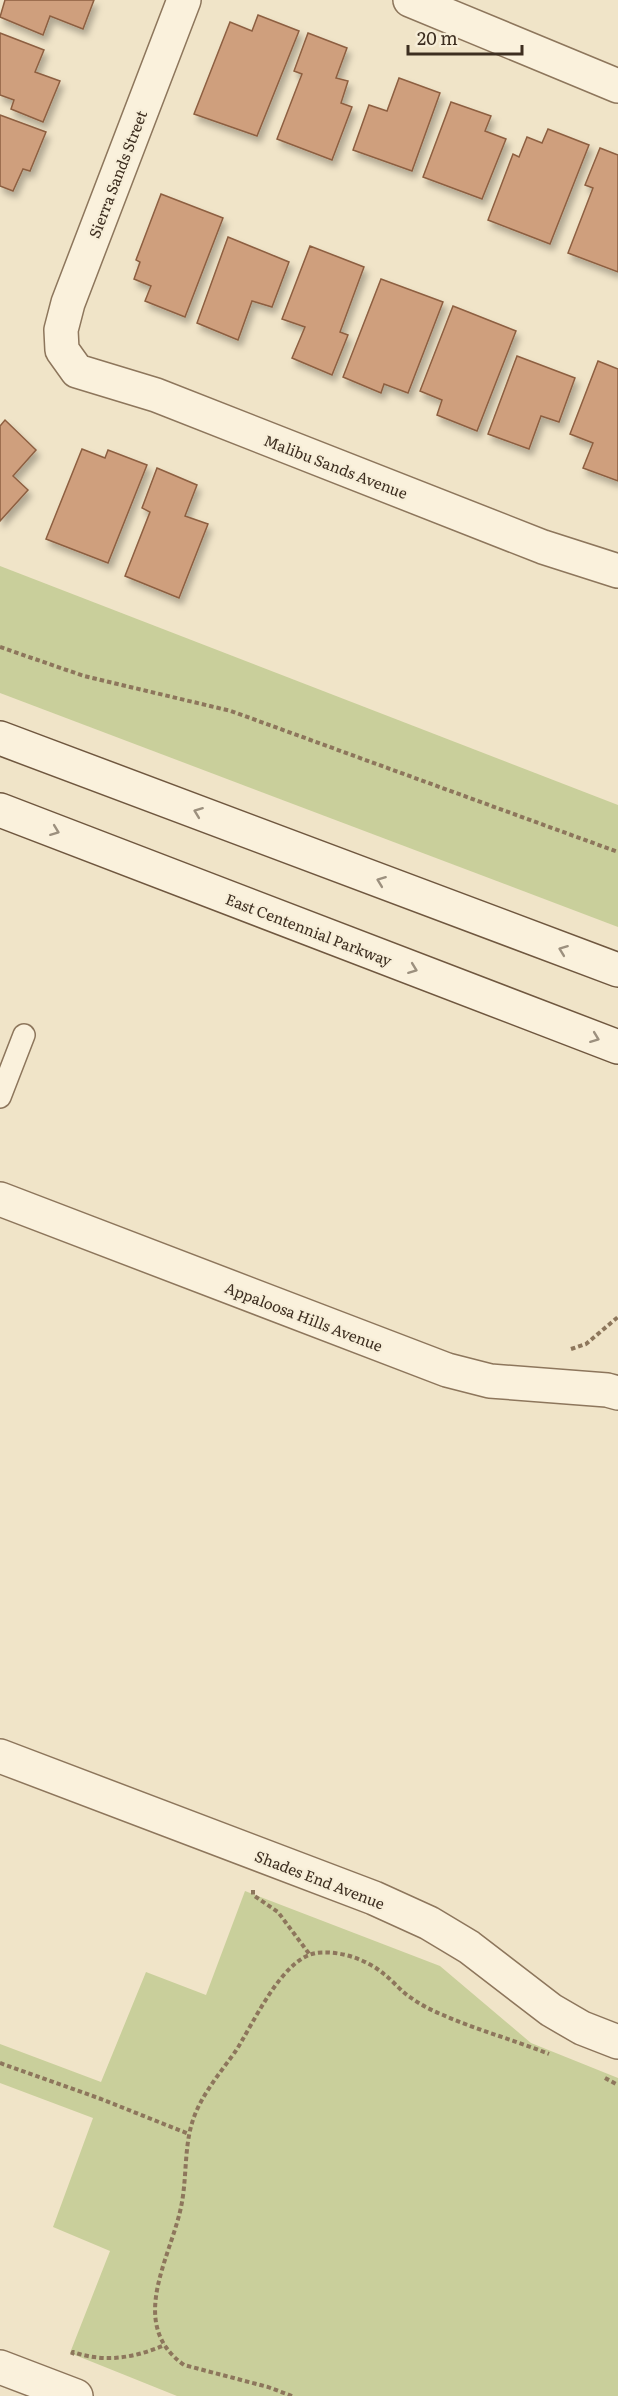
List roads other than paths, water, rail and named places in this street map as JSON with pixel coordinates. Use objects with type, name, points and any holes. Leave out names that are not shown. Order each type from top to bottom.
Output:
[{"type":"street","name":"Sierra Sands Street","points":[[62,350],[61,330],[68,303],[184,0]]},
{"type":"street","points":[[410,0],[618,86]]},
{"type":"street","name":"Malibu Sands Avenue","points":[[62,350],[77,371],[156,395],[543,547],[618,571]]},
{"type":"street","points":[[0,738],[618,970]]},
{"type":"street","name":"East Centennial Parkway","points":[[0,810],[618,1047]]},
{"type":"street","name":"Appaloosa Hills Avenue","points":[[0,1200],[447,1370],[490,1382],[607,1390],[618,1393]]},
{"type":"street","name":"Shades End Avenue","points":[[0,1756],[374,1898],[429,1923],[469,1947],[550,2010],[582,2028],[618,2042]]},
{"type":"street","points":[[0,2367],[67,2393]]},
{"type":"lane","points":[[0,1097],[24,1035]]}]
